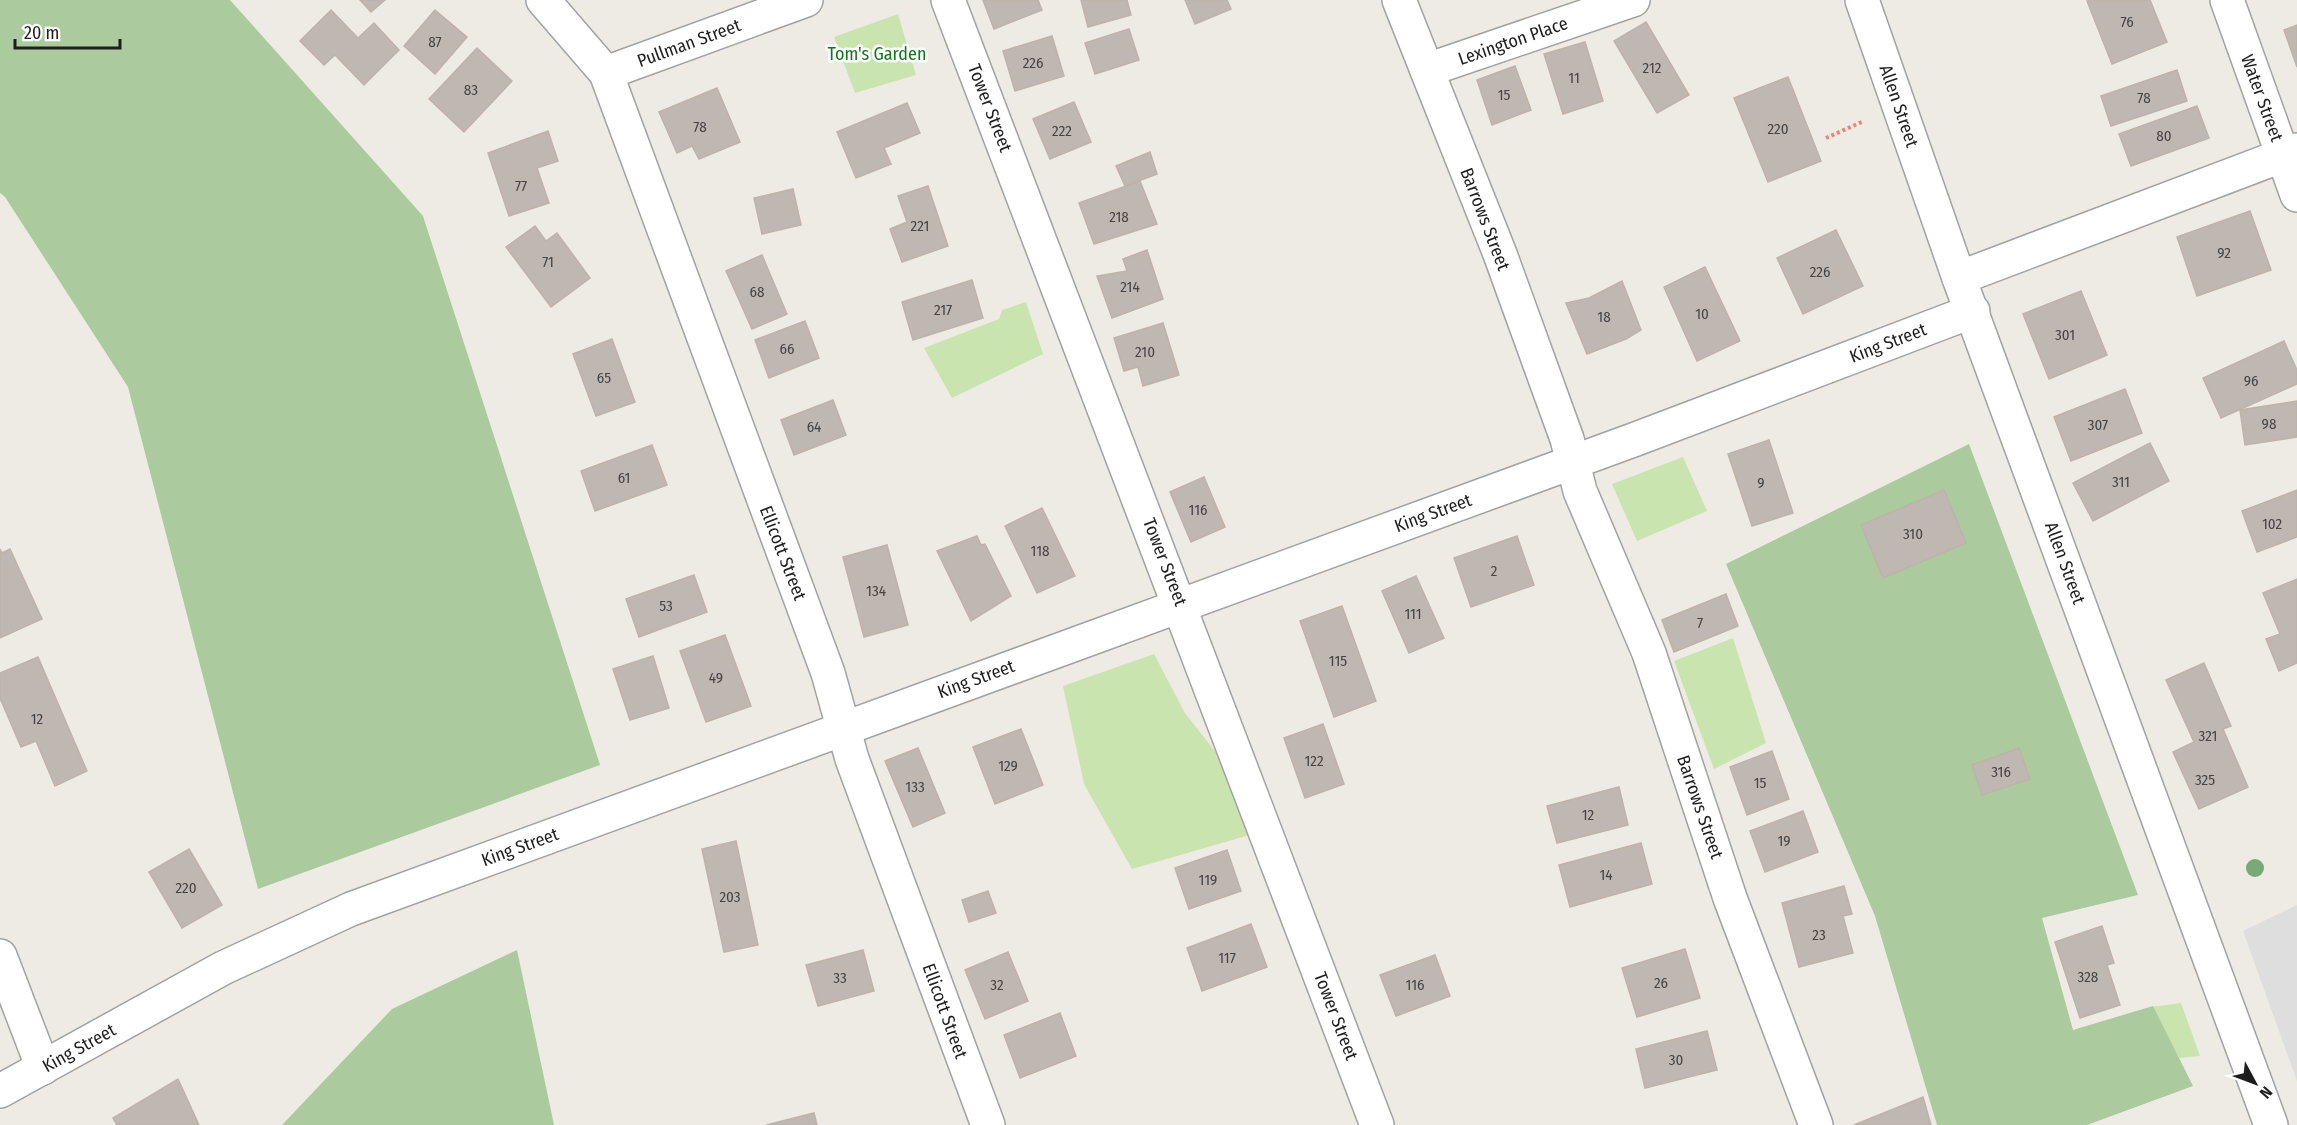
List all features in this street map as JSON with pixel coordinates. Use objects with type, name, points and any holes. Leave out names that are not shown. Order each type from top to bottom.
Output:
[{"type":"street","name":"Ellicott Street","points":[[543,0],[606,73],[828,673],[852,759],[988,1125]]},
{"type":"street","name":"Pullman Street","points":[[606,73],[806,0]]},
{"type":"street","name":"Tower Street","points":[[948,0],[1181,605],[1377,1125]]},
{"type":"street","name":"Barrows Street","points":[[1399,0],[1500,254],[1573,464],[1649,653],[1730,898],[1816,1125]]},
{"type":"street","name":"Lexington Place","points":[[1426,70],[1633,0]]},
{"type":"street","name":"Allen Street","points":[[1862,0],[1959,278],[1973,310],[2271,1125]]},
{"type":"street","name":"Water Street","points":[[2227,0],[2290,153],[2297,195]]},
{"type":"street","points":[[1959,278],[2290,153]]},
{"type":"street","name":"King Street","points":[[0,1091],[223,968],[351,909],[844,727],[1573,464],[1973,310]]},
{"type":"street","points":[[0,956],[43,1068]]},
{"type":"path","points":[[1826,138],[1864,121]]},
{"type":"green space","points":[[0,0],[230,0],[423,216],[600,765],[258,889],[128,387],[5,197],[0,193]]},
{"type":"green space","name":"Tom's Garden","points":[[898,14],[916,75],[855,93],[834,37]]},
{"type":"green space","points":[[1026,302],[1043,354],[952,398],[924,348],[999,319],[1002,310]]},
{"type":"green space","points":[[1969,444],[2138,895],[2042,918],[2073,1030],[2153,1006],[2193,1086],[2087,1125],[1937,1125],[1875,916],[1726,564]]},
{"type":"green space","points":[[1683,457],[1707,511],[1637,541],[1612,484]]},
{"type":"green space","points":[[1733,638],[1766,743],[1714,769],[1674,661]]},
{"type":"green space","points":[[1154,654],[1185,713],[1228,768],[1253,834],[1132,869],[1084,784],[1063,686]]},
{"type":"green space","points":[[517,950],[554,1125],[282,1125],[392,1009]]},
{"type":"green space","points":[[2181,1003],[2200,1056],[2179,1058],[2152,1007]]},
{"type":"shaded area","points":[[2297,905],[2297,1081],[2243,931]]},
{"type":"building","points":[[360,0],[385,0],[371,12]]},
{"type":"building","points":[[983,0],[1038,0],[1042,10],[994,29]]},
{"type":"building","points":[[1081,0],[1127,0],[1131,15],[1088,27]]},
{"type":"building","points":[[1185,0],[1227,0],[1231,9],[1195,24]]},
{"type":"building","points":[[2150,0],[2167,42],[2112,64],[2087,1]]},
{"type":"building","points":[[331,10],[358,38],[374,23],[399,50],[364,85],[335,55],[324,65],[300,41]]},
{"type":"building","points":[[435,10],[467,37],[435,74],[404,46]]},
{"type":"building","points":[[1646,22],[1689,95],[1657,113],[1614,41]]},
{"type":"building","points":[[2297,25],[2297,67],[2284,30]]},
{"type":"building","points":[[1129,29],[1139,60],[1095,74],[1085,43]]},
{"type":"building","points":[[1052,36],[1064,76],[1015,91],[1003,51]]},
{"type":"building","points":[[1585,42],[1603,101],[1563,114],[1544,54]]},
{"type":"building","points":[[477,48],[512,81],[464,132],[429,99]]},
{"type":"building","points":[[1515,66],[1531,110],[1492,125],[1477,80]]},
{"type":"building","points":[[2177,70],[2187,101],[2111,126],[2101,96]]},
{"type":"building","points":[[1788,77],[1821,161],[1768,182],[1734,98]]},
{"type":"building","points":[[717,88],[740,142],[699,159],[692,146],[677,153],[659,112]]},
{"type":"building","points":[[1074,102],[1091,142],[1050,159],[1033,119]]},
{"type":"building","points":[[907,103],[920,133],[884,148],[891,164],[856,178],[837,132]]},
{"type":"building","points":[[2197,106],[2209,138],[2131,166],[2119,134]]},
{"type":"building","points":[[548,131],[558,161],[537,168],[549,203],[509,216],[488,153]]},
{"type":"building","points":[[1150,152],[1157,174],[1125,186],[1116,166]]},
{"type":"building","points":[[1140,181],[1157,224],[1094,244],[1079,203]]},
{"type":"building","points":[[928,186],[948,246],[902,262],[890,229],[907,222],[898,196]]},
{"type":"building","points":[[793,189],[801,225],[762,234],[754,198]]},
{"type":"building","points":[[2250,211],[2271,270],[2197,296],[2177,237]]},
{"type":"building","points":[[535,226],[546,241],[557,233],[590,278],[551,307],[506,247]]},
{"type":"building","points":[[1836,230],[1863,286],[1803,314],[1777,258]]},
{"type":"building","points":[[1147,250],[1163,299],[1112,318],[1097,276],[1127,271],[1123,259]]},
{"type":"building","points":[[762,255],[787,314],[752,329],[726,271]]},
{"type":"building","points":[[1705,267],[1740,341],[1697,361],[1664,287]]},
{"type":"building","points":[[972,280],[983,318],[913,340],[902,302]]},
{"type":"building","points":[[1622,281],[1641,330],[1626,339],[1587,354],[1566,303],[1589,298]]},
{"type":"building","points":[[2081,291],[2107,355],[2049,379],[2023,314]]},
{"type":"building","points":[[805,321],[819,358],[769,378],[755,340]]},
{"type":"building","points":[[1163,323],[1179,375],[1143,386],[1138,367],[1124,371],[1114,338]]},
{"type":"building","points":[[612,339],[635,402],[596,416],[573,354]]},
{"type":"building","points":[[2284,341],[2297,370],[2297,384],[2221,418],[2203,378]]},
{"type":"building","points":[[2125,389],[2142,433],[2071,461],[2054,417]]},
{"type":"building","points":[[833,400],[846,435],[794,455],[781,420]]},
{"type":"building","points":[[2297,401],[2297,437],[2245,445],[2240,410]]},
{"type":"building","points":[[1769,440],[1793,513],[1752,526],[1728,454]]},
{"type":"building","points":[[2150,443],[2169,481],[2093,521],[2073,483]]},
{"type":"building","points":[[652,445],[667,485],[595,511],[581,471]]},
{"type":"building","points":[[1204,477],[1225,527],[1191,542],[1170,492]]},
{"type":"building","points":[[1944,490],[1966,543],[1883,578],[1861,525]]},
{"type":"building","points":[[2297,490],[2297,537],[2257,552],[2242,511]]},
{"type":"building","points":[[1042,508],[1075,576],[1037,593],[1005,526]]},
{"type":"building","points":[[977,536],[981,545],[985,544],[1011,596],[971,621],[937,551]]},
{"type":"building","points":[[1517,536],[1534,585],[1471,607],[1454,558]]},
{"type":"building","points":[[887,545],[908,625],[864,637],[843,557]]},
{"type":"building","points":[[0,549],[2,553],[10,549],[42,619],[0,638]]},
{"type":"building","points":[[694,575],[707,612],[639,637],[626,599]]},
{"type":"building","points":[[1416,576],[1444,638],[1409,653],[1382,591]]},
{"type":"building","points":[[2297,579],[2297,663],[2279,671],[2266,639],[2280,634],[2263,593]]},
{"type":"building","points":[[1726,594],[1738,626],[1674,652],[1662,620]]},
{"type":"building","points":[[1342,606],[1376,701],[1334,717],[1300,621]]},
{"type":"building","points":[[725,635],[751,706],[706,722],[680,651]]},
{"type":"building","points":[[653,656],[669,708],[630,720],[613,669]]},
{"type":"building","points":[[38,657],[87,771],[55,786],[36,741],[21,747],[0,698],[0,673]]},
{"type":"building","points":[[2204,663],[2231,726],[2223,729],[2248,787],[2199,809],[2173,752],[2194,742],[2166,680]]},
{"type":"building","points":[[1323,724],[1344,784],[1305,798],[1284,738]]},
{"type":"building","points":[[1021,729],[1043,785],[995,804],[973,747]]},
{"type":"building","points":[[918,748],[945,813],[913,827],[885,761]]},
{"type":"building","points":[[2019,748],[2030,779],[1982,795],[1972,765]]},
{"type":"building","points":[[1772,751],[1789,799],[1747,815],[1730,767]]},
{"type":"building","points":[[1619,787],[1628,825],[1557,843],[1547,806]]},
{"type":"building","points":[[1803,811],[1818,852],[1765,872],[1750,831]]},
{"type":"building","points":[[736,841],[758,945],[724,952],[702,849]]},
{"type":"building","points":[[1641,843],[1652,884],[1570,907],[1559,865]]},
{"type":"building","points":[[189,849],[222,905],[182,928],[149,872]]},
{"type":"building","points":[[1227,850],[1241,891],[1189,909],[1175,868]]},
{"type":"building","points":[[1844,886],[1852,914],[1843,916],[1853,953],[1799,967],[1782,903]]},
{"type":"building","points":[[988,891],[996,913],[969,922],[962,900]]},
{"type":"building","points":[[1251,924],[1267,967],[1202,991],[1187,948]]},
{"type":"building","points":[[2102,926],[2114,963],[2107,965],[2120,1005],[2080,1018],[2055,942]]},
{"type":"building","points":[[1685,949],[1700,998],[1637,1017],[1622,968]]},
{"type":"building","points":[[863,950],[874,991],[818,1006],[806,965]]},
{"type":"building","points":[[1008,952],[1028,1001],[985,1019],[965,970]]},
{"type":"building","points":[[1435,955],[1450,996],[1396,1016],[1380,975]]},
{"type":"building","points":[[1060,1013],[1076,1056],[1020,1078],[1004,1035]]},
{"type":"building","points":[[1707,1031],[1717,1070],[1645,1088],[1636,1049]]},
{"type":"building","points":[[178,1079],[199,1125],[117,1125],[113,1118]]},
{"type":"building","points":[[1923,1097],[1931,1125],[1854,1125]]},
{"type":"building","points":[[814,1113],[817,1125],[766,1125]]}]
